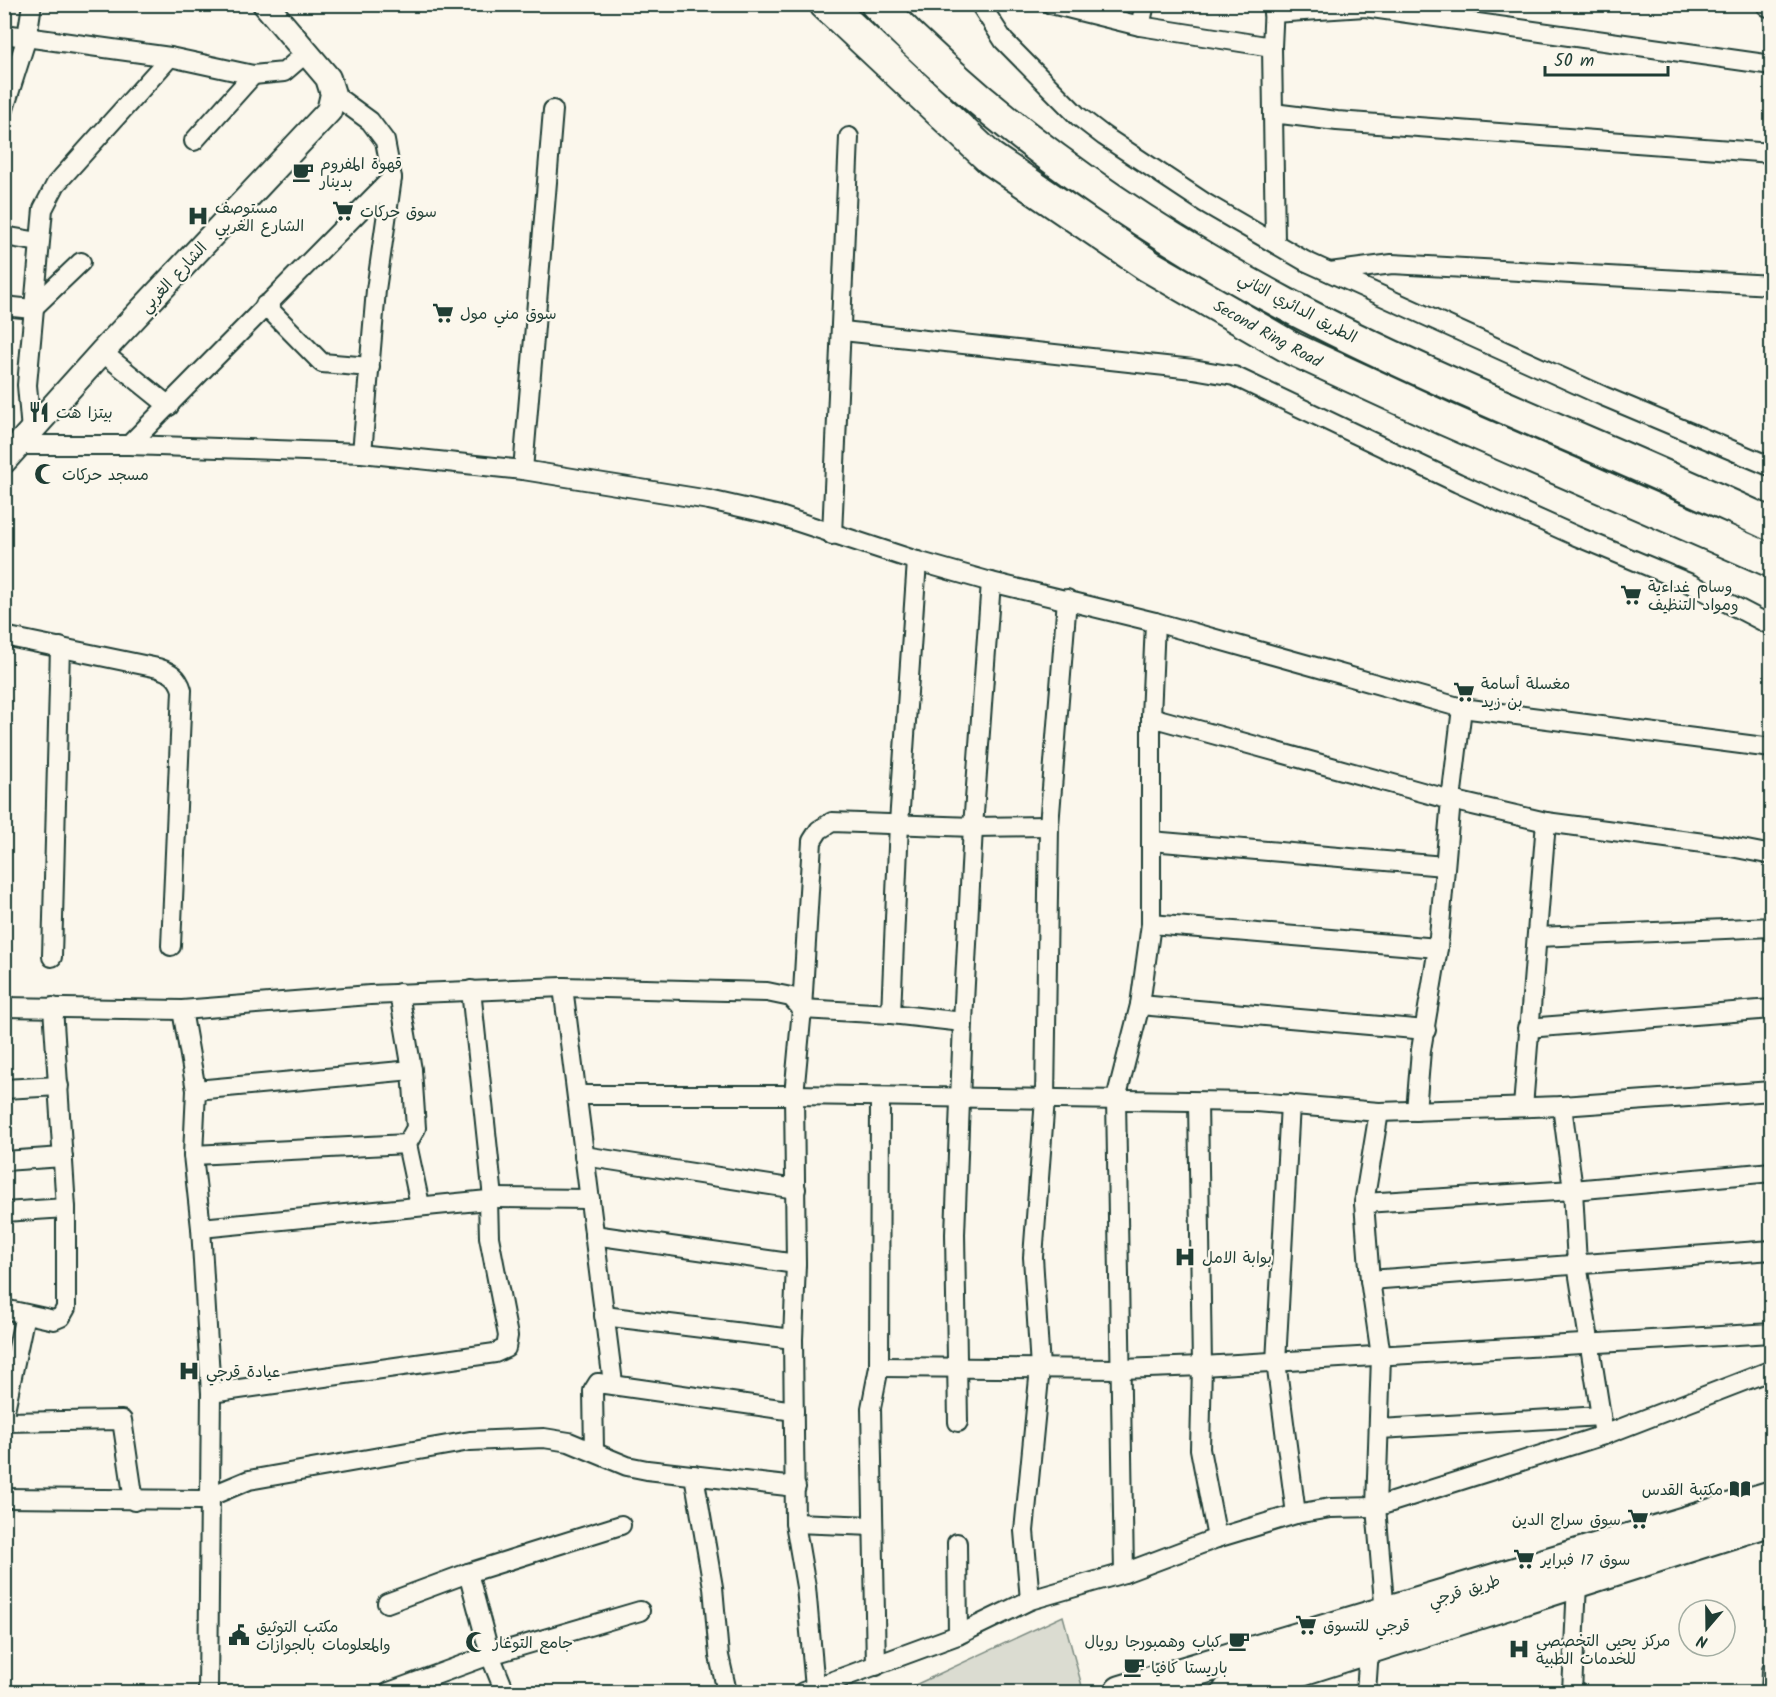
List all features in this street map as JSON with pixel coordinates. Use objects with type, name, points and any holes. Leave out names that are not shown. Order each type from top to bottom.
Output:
[{"type":"highway","name":"Second Ring Road","points":[[826,4],[990,158],[1149,266],[1293,349],[1772,561]]},
{"type":"highway","name":"الطريق الدائري الثاني","points":[[877,4],[904,33],[1020,132],[1146,222],[1285,303],[1365,343],[1772,525]]},
{"type":"highway","points":[[1697,490],[1772,516]]},
{"type":"highway","points":[[1684,524],[1772,573]]},
{"type":"highway","name":"طريق قرجي","points":[[1121,1692],[1772,1497]]},
{"type":"highway","name":"طريق قرجي","points":[[1229,1692],[1369,1650],[1772,1519]]},
{"type":"street","points":[[4,109],[27,37],[32,4]]},
{"type":"street","points":[[265,4],[328,78],[333,94],[370,121],[385,141],[392,178],[376,290],[362,453]]},
{"type":"street","points":[[980,4],[1004,41],[1095,129],[1174,184],[1329,272],[1603,396],[1772,467]]},
{"type":"street","points":[[1051,4],[1140,26],[1272,47]]},
{"type":"street","points":[[1140,26],[1145,4]]},
{"type":"street","points":[[1275,242],[1272,47],[1274,9],[1365,7],[1772,65]]},
{"type":"street","points":[[4,34],[170,57],[253,75],[284,72],[306,52]]},
{"type":"street","points":[[170,57],[56,184],[43,209],[32,309],[27,385],[15,446],[129,445],[362,453],[523,470],[743,506],[916,561],[991,582],[1155,622],[1462,708],[1772,748]]},
{"type":"street","points":[[194,141],[253,75]]},
{"type":"street","name":"الشارع الغربي","points":[[15,446],[328,111],[333,94]]},
{"type":"street","points":[[523,470],[553,110]]},
{"type":"street","points":[[1273,113],[1337,120],[1772,153]]},
{"type":"street","points":[[832,535],[843,331],[849,137]]},
{"type":"street","points":[[129,445],[392,178]]},
{"type":"street","points":[[4,236],[39,242]]},
{"type":"street","points":[[4,306],[32,309],[81,262]]},
{"type":"street","points":[[1329,272],[1392,264],[1772,285]]},
{"type":"street","points":[[265,305],[322,363],[370,367]]},
{"type":"street","points":[[843,331],[1182,368],[1234,376],[1490,498],[1691,584],[1772,626]]},
{"type":"street","points":[[102,352],[169,406]]},
{"type":"street","points":[[891,1014],[899,823],[916,561]]},
{"type":"street","points":[[958,1422],[955,1234],[962,1099],[963,1022],[973,827],[991,582]]},
{"type":"street","points":[[1030,1600],[1024,1531],[1040,1368],[1033,1257],[1045,1100],[1049,826],[1067,599]]},
{"type":"street","points":[[1124,1573],[1116,1099],[1140,1005],[1150,924],[1151,717],[1155,622]]},
{"type":"street","points":[[4,636],[158,668],[169,671],[180,682],[182,690],[171,946]]},
{"type":"street","points":[[52,957],[60,647]]},
{"type":"street","points":[[1416,1111],[1421,1050],[1438,948],[1444,866],[1462,708]]},
{"type":"street","points":[[1151,717],[1451,800],[1546,822],[1726,846],[1772,855]]},
{"type":"street","points":[[1049,826],[973,827],[832,822],[819,830],[812,841],[802,1009],[794,1095],[796,1264],[793,1339],[795,1523],[806,1587],[809,1690],[958,1635],[1030,1600],[1124,1573],[1217,1538],[1296,1514],[1330,1508],[1376,1507],[1604,1435],[1772,1370]]},
{"type":"street","points":[[1523,1107],[1527,1028],[1538,937],[1546,822]]},
{"type":"street","points":[[1151,841],[1444,866]]},
{"type":"street","points":[[1150,924],[1438,948]]},
{"type":"street","points":[[1538,937],[1772,927]]},
{"type":"street","points":[[4,1007],[182,1010],[399,993],[563,987],[767,992],[791,997],[802,1009],[891,1014],[963,1022]]},
{"type":"street","points":[[563,987],[613,1383]]},
{"type":"street","points":[[211,1393],[495,1353],[506,1348],[508,1336],[489,1237],[491,1199],[471,990]]},
{"type":"street","points":[[399,993],[412,1070],[416,1128],[407,1144],[420,1205]]},
{"type":"street","points":[[1140,1005],[1426,1030]]},
{"type":"street","points":[[4,1309],[54,1320],[61,1317],[66,1308],[66,1208],[53,1007]]},
{"type":"street","points":[[1527,1028],[1772,1009]]},
{"type":"street","points":[[182,1010],[196,1090],[193,1155],[201,1228],[211,1393],[208,1692]]},
{"type":"street","points":[[196,1090],[412,1070]]},
{"type":"street","points":[[4,1089],[59,1086]]},
{"type":"street","points":[[577,1095],[1116,1099],[1290,1104],[1379,1112],[1562,1106],[1772,1091]]},
{"type":"street","points":[[876,1666],[872,1408],[879,1367],[880,1098]]},
{"type":"street","points":[[1198,1102],[1202,1366],[1200,1449],[1217,1538]]},
{"type":"street","points":[[1290,1104],[1276,1362],[1296,1514]]},
{"type":"street","points":[[1562,1106],[1573,1190],[1577,1264],[1604,1435]]},
{"type":"street","points":[[1379,1112],[1364,1203],[1370,1280],[1381,1356],[1376,1507],[1385,1614]]},
{"type":"street","points":[[193,1155],[407,1144]]},
{"type":"street","points":[[584,1155],[796,1189]]},
{"type":"street","points":[[4,1161],[63,1157]]},
{"type":"street","points":[[1364,1203],[1573,1190],[1772,1172]]},
{"type":"street","points":[[201,1228],[491,1199],[590,1199]]},
{"type":"street","points":[[4,1212],[66,1208]]},
{"type":"street","points":[[594,1235],[796,1264]]},
{"type":"street","points":[[1370,1280],[1772,1250]]},
{"type":"street","points":[[4,1414],[25,1314]]},
{"type":"street","points":[[604,1316],[793,1339]]},
{"type":"street","points":[[879,1367],[1121,1369],[1202,1366],[1772,1333]]},
{"type":"street","points":[[594,1450],[594,1388],[598,1383],[613,1383],[794,1411]]},
{"type":"street","points":[[1380,1430],[1601,1416]]},
{"type":"street","points":[[4,1422],[122,1420],[134,1501]]},
{"type":"street","points":[[4,1498],[201,1500],[249,1480],[470,1441],[544,1438],[570,1442],[594,1450],[627,1466],[646,1470],[796,1488]]},
{"type":"street","points":[[694,1475],[713,1587],[719,1656],[727,1692]]},
{"type":"street","points":[[795,1523],[873,1526]]},
{"type":"street","points":[[387,1603],[468,1573],[621,1525]]},
{"type":"street","points":[[957,1543],[958,1635]]},
{"type":"street","points":[[468,1573],[490,1655],[505,1692]]},
{"type":"street","points":[[1572,1692],[1577,1583]]},
{"type":"street","points":[[389,1692],[490,1655],[640,1611]]},
{"type":"street","points":[[1366,1692],[1369,1650]]},
{"type":"street","points":[[1771,1692],[1772,1670]]},
{"type":"shaded area","points":[[1063,1616],[1082,1686],[1064,1692],[900,1692]]},
{"type":"place","name":"قهوة المفروم بدينار","points":[[303,172]]},
{"type":"place","name":"سوق حركات","points":[[343,211]]},
{"type":"place","name":"مستوصف الشارع الغربي","points":[[198,216]]},
{"type":"place","name":"سوق مني مول","points":[[443,313]]},
{"type":"place","name":"بيتزا هت","points":[[39,412]]},
{"type":"place","name":"مسجد حركات","points":[[45,474]]},
{"type":"place","name":"وسام غداءية ومواد التنظيف","points":[[1631,595]]},
{"type":"place","name":"مغسلة أسامة بن زيد","points":[[1464,692]]},
{"type":"place","name":"بوابة الامل","points":[[1185,1257]]},
{"type":"place","name":"عيادة قرجي","points":[[189,1371]]},
{"type":"place","name":"مكتبة القدس","points":[[1740,1489]]},
{"type":"place","name":"سوق سراج الدين","points":[[1638,1519]]},
{"type":"place","name":"سوق 17 فبراير","points":[[1524,1559]]},
{"type":"place","name":"قرجي للتسوق","points":[[1306,1625]]},
{"type":"place","name":"مكتب التوثيق والمعلومات بالجوازات","points":[[239,1635]]},
{"type":"place","name":"كباب وهمبورجا رويال","points":[[1239,1641]]},
{"type":"place","name":"جامع التوغار","points":[[476,1642]]},
{"type":"place","name":"مركز يحيى التخصصي للخدمات الطبية","points":[[1519,1649]]},
{"type":"place","name":"باريستا كافيا","points":[[1134,1667]]}]
